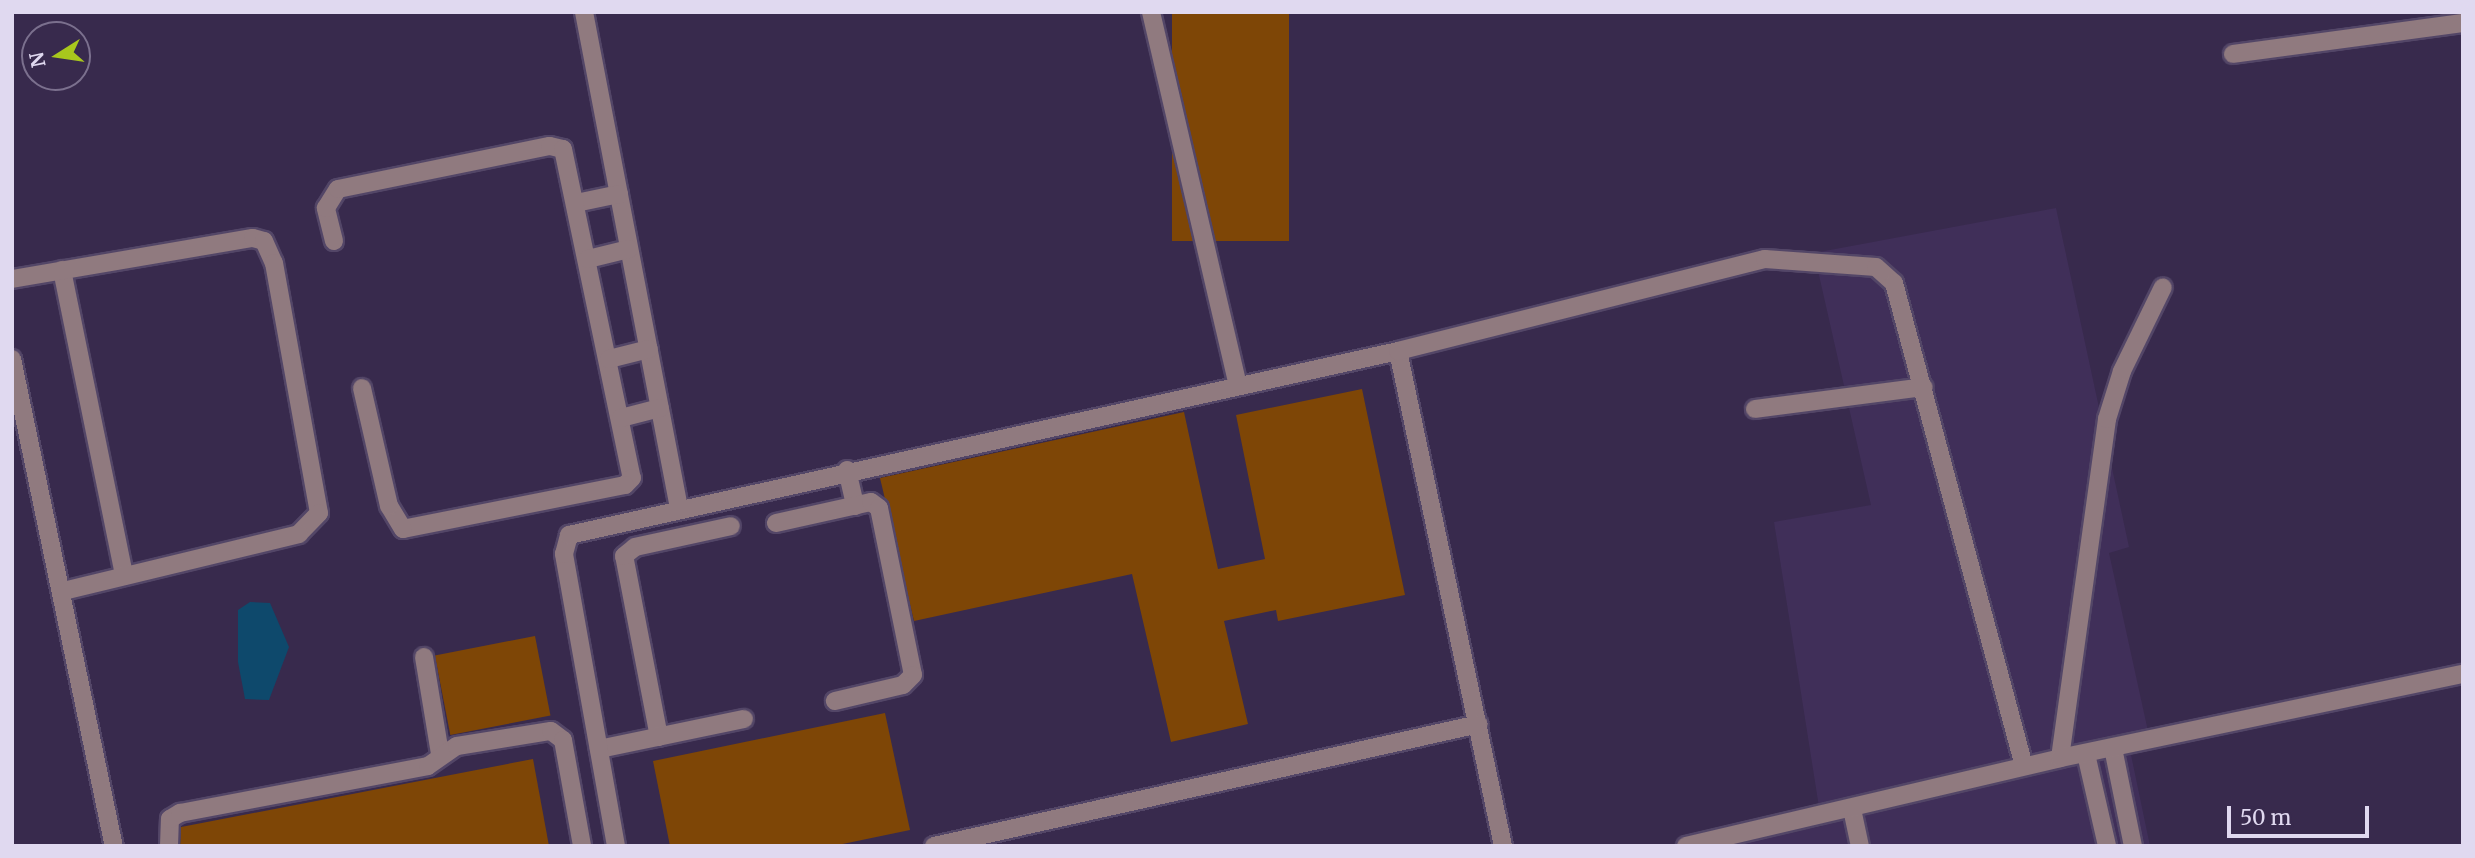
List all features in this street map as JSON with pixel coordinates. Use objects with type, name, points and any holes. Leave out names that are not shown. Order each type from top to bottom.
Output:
[{"type":"lane","points":[[584,12],[679,508]]},
{"type":"lane","points":[[1151,12],[1237,382]]},
{"type":"lane","points":[[2233,54],[2463,23]]},
{"type":"lane","points":[[334,241],[326,208],[338,189],[550,146],[563,149],[632,470],[625,485],[413,531],[404,529],[389,506],[362,388]]},
{"type":"lane","points":[[576,203],[619,194]]},
{"type":"lane","points":[[12,279],[253,238],[264,242],[274,263],[316,522],[299,534],[63,591]]},
{"type":"lane","points":[[588,260],[629,249]]},
{"type":"lane","points":[[615,846],[564,542],[573,533],[1237,382],[1398,351],[1765,258],[1886,271],[1924,387],[2024,766]]},
{"type":"lane","points":[[62,270],[124,576]]},
{"type":"lane","points":[[2060,758],[2107,419],[2122,371],[2164,288]]},
{"type":"lane","points":[[609,359],[649,349]]},
{"type":"lane","points":[[1398,351],[1503,846]]},
{"type":"lane","points":[[12,359],[63,591],[114,846]]},
{"type":"lane","points":[[1755,409],[1924,387]]},
{"type":"lane","points":[[621,418],[660,408]]},
{"type":"lane","points":[[847,470],[855,506]]},
{"type":"lane","points":[[776,523],[855,506],[880,508],[913,675],[903,685],[835,701]]},
{"type":"lane","points":[[659,737],[624,556],[635,547],[731,526]]},
{"type":"lane","points":[[424,657],[440,754]]},
{"type":"lane","points":[[1686,846],[2060,758],[2463,674]]},
{"type":"lane","points":[[599,749],[744,719]]},
{"type":"lane","points":[[934,846],[1479,724]]},
{"type":"lane","points":[[169,846],[170,819],[180,813],[428,766],[440,754],[551,732],[563,740],[582,846]]},
{"type":"lane","points":[[2113,748],[2133,846]]},
{"type":"lane","points":[[2086,754],[2107,846]]},
{"type":"lane","points":[[1852,809],[1860,846]]},
{"type":"shaded area","points":[[2056,208],[2129,547],[2109,553],[2151,745],[2130,750],[2150,846],[1725,846],[1822,826],[1774,522],[1871,505],[1814,253]]},
{"type":"water","points":[[250,602],[270,603],[289,647],[269,700],[245,699],[238,662],[238,610]]},
{"type":"building","points":[[1172,12],[1289,12],[1289,241],[1172,241]]},
{"type":"building","points":[[1362,389],[1405,595],[1278,621],[1276,610],[1224,621],[1248,724],[1171,742],[1132,574],[914,621],[880,478],[1184,412],[1218,569],[1265,559],[1236,415]]},
{"type":"building","points":[[535,636],[550,716],[450,735],[435,655]]},
{"type":"building","points":[[885,713],[910,830],[833,846],[670,846],[653,761]]},
{"type":"building","points":[[533,759],[549,846],[180,846],[181,827]]}]
